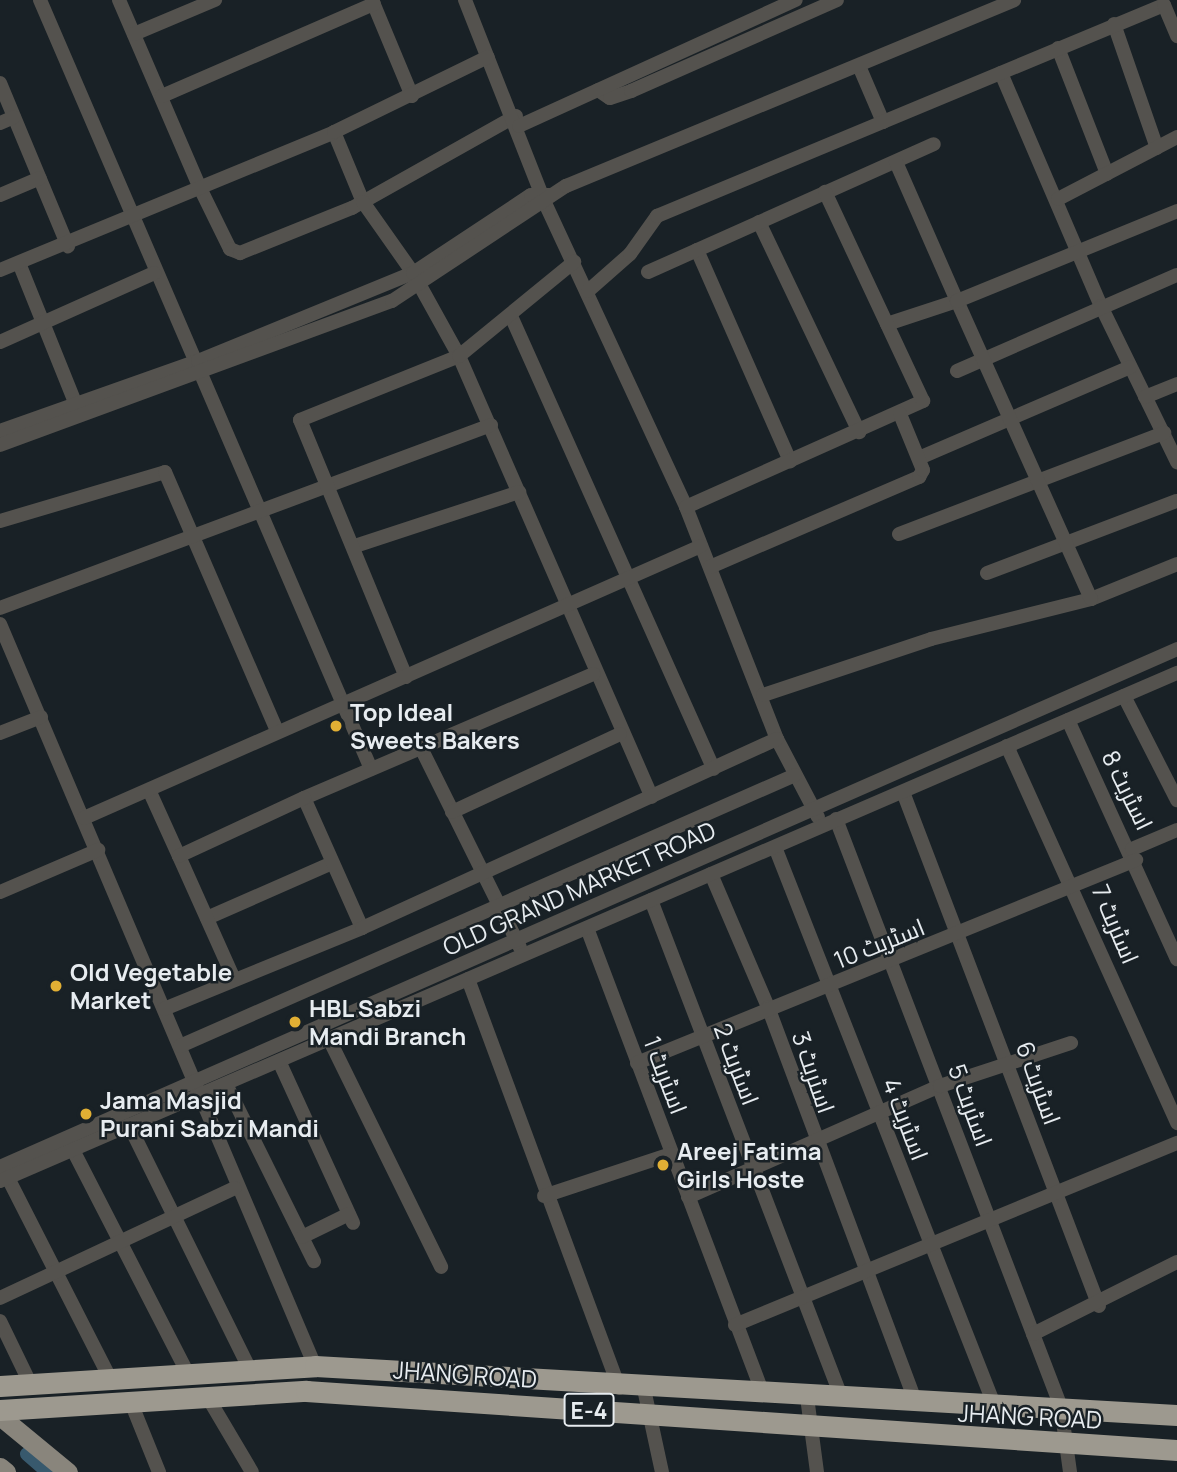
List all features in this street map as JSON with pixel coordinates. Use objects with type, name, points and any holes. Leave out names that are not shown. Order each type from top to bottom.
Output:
[{"type":"highway","name":"JHANG ROAD","points":[[0,1386],[249,1368],[314,1366],[619,1388],[916,1404],[1061,1407],[1177,1415]]},
{"type":"highway","name":"JHANG ROAD","points":[[0,1410],[207,1396],[422,1395],[810,1429],[1177,1450]]},
{"type":"main road","points":[[0,1416],[68,1472]]},
{"type":"street","points":[[40,0],[131,220],[201,367],[371,769]]},
{"type":"street","points":[[119,0],[201,190],[230,249],[240,253],[363,202],[517,121],[598,90],[796,0]]},
{"type":"street","points":[[134,34],[215,0]]},
{"type":"street","points":[[465,0],[574,262],[685,507],[763,695],[777,739],[822,826]]},
{"type":"street","points":[[598,90],[610,98],[631,91],[837,0]]},
{"type":"street","points":[[0,431],[78,410],[201,367],[417,279],[546,197],[1014,0]]},
{"type":"street","points":[[162,96],[373,2],[412,96]]},
{"type":"street","points":[[588,292],[630,254],[657,216],[1164,5],[1177,36]]},
{"type":"street","points":[[1114,24],[1157,148]]},
{"type":"street","points":[[1058,48],[1107,174]]},
{"type":"street","points":[[0,270],[131,220],[334,132],[488,57]]},
{"type":"street","points":[[859,66],[883,122]]},
{"type":"street","points":[[1001,73],[1058,199],[1101,306],[1177,461]]},
{"type":"street","points":[[0,83],[7,120],[40,177],[68,246]]},
{"type":"street","points":[[334,132],[363,202],[417,279],[459,356],[491,425],[620,734],[652,797]]},
{"type":"street","points":[[1058,199],[1177,137]]},
{"type":"street","points":[[649,272],[934,144]]},
{"type":"street","points":[[896,162],[1091,598]]},
{"type":"street","points":[[0,195],[40,177]]},
{"type":"street","points":[[685,507],[900,414],[924,395],[887,324],[825,192]]},
{"type":"street","points":[[887,324],[957,301],[1177,211]]},
{"type":"street","points":[[759,222],[859,432]]},
{"type":"street","points":[[697,250],[790,461]]},
{"type":"street","points":[[406,677],[355,547],[326,484],[302,418],[459,356],[574,262]]},
{"type":"street","points":[[19,263],[78,410]]},
{"type":"street","points":[[0,342],[154,273]]},
{"type":"street","points":[[957,371],[1177,275]]},
{"type":"street","points":[[510,316],[714,769]]},
{"type":"street","points":[[919,457],[1130,367]]},
{"type":"street","points":[[1145,397],[1177,384]]},
{"type":"street","points":[[0,445],[78,410]]},
{"type":"street","points":[[710,567],[919,477],[919,457],[900,414]]},
{"type":"street","points":[[0,608],[263,512],[326,484],[491,425]]},
{"type":"street","points":[[899,534],[1164,433]]},
{"type":"street","points":[[0,521],[164,472],[277,730]]},
{"type":"street","points":[[355,547],[519,492]]},
{"type":"street","points":[[987,573],[1177,501]]},
{"type":"street","points":[[84,818],[277,730],[628,581],[701,546]]},
{"type":"street","points":[[763,695],[931,639],[1091,598],[1177,565]]},
{"type":"street","points":[[0,624],[180,1046],[235,1188],[314,1366]]},
{"type":"street","name":"OLD GRAND MARKET ROAD","points":[[3,1175],[517,940],[1177,649]]},
{"type":"street","name":"OLD GRAND MARKET ROAD","points":[[3,1175],[73,1150],[129,1125],[196,1089],[226,1084],[1177,673]]},
{"type":"street","points":[[179,856],[371,769],[422,750],[594,674]]},
{"type":"street","points":[[1124,696],[1177,800]]},
{"type":"street","points":[[0,733],[41,717]]},
{"type":"street","name":"اسٹریٹ 8","points":[[1068,720],[1134,855],[1177,959]]},
{"type":"street","points":[[452,812],[620,734]]},
{"type":"street","points":[[164,1009],[362,928],[777,739]]},
{"type":"street","name":"اسٹریٹ 7","points":[[1007,746],[1073,884],[1177,1123]]},
{"type":"street","points":[[422,750],[524,955]]},
{"type":"street","points":[[180,1046],[795,775]]},
{"type":"street","points":[[149,790],[234,979]]},
{"type":"street","name":"اسٹریٹ 6","points":[[903,792],[1009,1066],[1054,1194],[1099,1306]]},
{"type":"street","points":[[304,799],[362,928]]},
{"type":"street","name":"اسٹریٹ 5","points":[[836,819],[894,959],[989,1221],[1061,1407],[1071,1446],[1070,1472]]},
{"type":"street","name":"اسٹریٹ 10","points":[[637,1063],[768,1007],[832,986],[894,959],[959,936],[1134,855],[1177,830]]},
{"type":"street","name":"اسٹریٹ 4","points":[[775,847],[832,986],[995,1407]]},
{"type":"street","points":[[0,892],[98,850]]},
{"type":"street","points":[[207,918],[332,863]]},
{"type":"street","name":"اسٹریٹ 3","points":[[711,874],[768,1007],[814,1142],[916,1404]]},
{"type":"street","name":"اسٹریٹ 2","points":[[651,900],[801,1298],[842,1399]]},
{"type":"street","name":"اسٹریٹ 1","points":[[587,928],[763,1395]]},
{"type":"street","points":[[468,979],[544,1196],[619,1388]]},
{"type":"street","points":[[329,1039],[441,1267]]},
{"type":"street","points":[[688,1197],[940,1086],[1071,1044]]},
{"type":"street","points":[[279,1061],[351,1219],[302,1237]]},
{"type":"street","points":[[226,1084],[314,1261]]},
{"type":"street","points":[[129,1125],[249,1368]]},
{"type":"street","points":[[735,1325],[1177,1143]]},
{"type":"street","points":[[73,1150],[187,1372]]},
{"type":"street","points":[[544,1196],[671,1154]]},
{"type":"street","points":[[3,1175],[110,1378]]},
{"type":"street","points":[[0,1298],[235,1188]]},
{"type":"street","points":[[1033,1334],[1099,1306],[1177,1262]]},
{"type":"street","points":[[0,1321],[30,1383]]},
{"type":"street","points":[[644,1389],[646,1415],[662,1472]]},
{"type":"street","points":[[207,1396],[252,1472]]},
{"type":"street","points":[[807,1397],[817,1472]]},
{"type":"street","points":[[130,1400],[159,1472]]},
{"type":"waterway","points":[[27,1454],[48,1472]]},
{"type":"place","name":"Top Ideal Sweets Bakers","points":[[336,726]]},
{"type":"place","name":"Old Vegetable Market","points":[[56,986]]},
{"type":"place","name":"HBL Sabzi Mandi Branch","points":[[295,1022]]},
{"type":"place","name":"Jama Masjid Purani Sabzi Mandi","points":[[86,1114]]},
{"type":"place","name":"Areej Fatima Girls Hoste","points":[[663,1165]]}]
